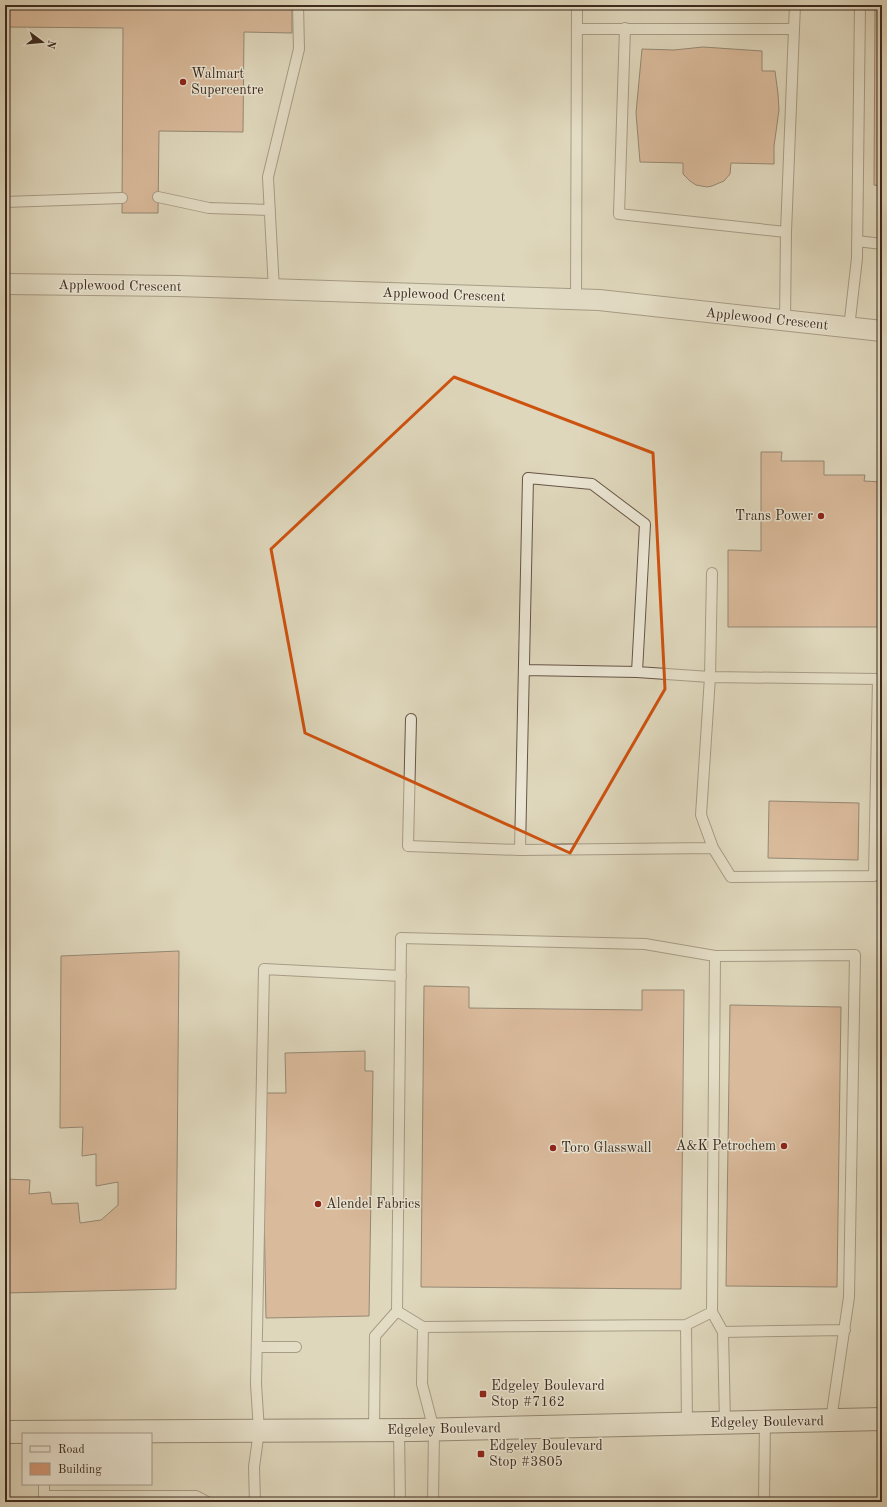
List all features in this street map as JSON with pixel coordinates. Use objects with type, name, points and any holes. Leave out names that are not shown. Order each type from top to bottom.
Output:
[{"type":"street","name":"Applewood Crescent","points":[[5,284],[274,290],[599,300],[882,331]]},
{"type":"street","name":"Edgeley Boulevard","points":[[5,1432],[434,1430],[882,1419]]},
{"type":"lane","points":[[274,290],[268,177],[299,49],[298,5]]},
{"type":"lane","points":[[576,300],[577,5]]},
{"type":"lane","points":[[785,320],[786,232],[795,5]]},
{"type":"lane","points":[[849,328],[857,241],[860,5]]},
{"type":"lane","points":[[625,28],[619,214],[786,232]]},
{"type":"lane","points":[[577,29],[794,29]]},
{"type":"lane","points":[[158,197],[209,208],[270,210]]},
{"type":"lane","points":[[5,202],[122,198]]},
{"type":"lane","points":[[857,241],[882,244]]},
{"type":"lane","points":[[520,850],[528,478],[592,484],[645,524],[637,672]]},
{"type":"lane","points":[[524,670],[637,672],[710,676],[878,679],[874,876],[731,877],[713,848],[701,814],[710,676],[712,573]]},
{"type":"lane","points":[[411,719],[408,846],[520,850],[713,848]]},
{"type":"lane","points":[[374,1430],[375,1336],[397,1311],[401,938],[645,944],[714,956],[855,955],[849,1296],[831,1420]]},
{"type":"lane","points":[[714,956],[712,1312],[722,1332],[725,1423]]},
{"type":"lane","points":[[255,1502],[254,1466],[259,1431],[256,1384],[264,969],[401,976]]},
{"type":"lane","points":[[397,1311],[423,1327],[686,1325],[712,1312]]},
{"type":"lane","points":[[686,1325],[687,1424]]},
{"type":"lane","points":[[423,1327],[422,1384],[434,1430],[433,1502]]},
{"type":"lane","points":[[722,1332],[845,1330]]},
{"type":"lane","points":[[257,1347],[296,1347]]},
{"type":"lane","points":[[764,1502],[765,1422]]},
{"type":"lane","points":[[398,1430],[400,1502]]},
{"type":"lane","points":[[44,1485],[43,1499],[196,1496],[207,1502]]},
{"type":"highlighted area","points":[[454,377],[653,453],[665,689],[570,853],[305,733],[271,549]]},
{"type":"building","name":"Walmart Supercentre","points":[[5,5],[292,5],[292,33],[244,32],[243,132],[159,131],[158,213],[122,213],[123,28],[5,27]]},
{"type":"building","points":[[875,5],[882,5],[882,204],[881,186],[874,185]]},
{"type":"building","points":[[703,47],[762,51],[762,71],[775,71],[779,110],[774,146],[774,164],[731,163],[730,174],[724,181],[707,187],[696,185],[683,174],[683,163],[640,162],[636,113],[642,49],[674,50]]},
{"type":"building","name":"Trans Power","points":[[761,452],[782,452],[781,461],[824,461],[824,475],[865,475],[864,481],[882,482],[882,627],[728,627],[728,550],[761,551]]},
{"type":"building","points":[[769,801],[859,803],[858,860],[768,858]]},
{"type":"building","points":[[179,951],[176,1289],[5,1293],[5,1179],[30,1180],[29,1194],[50,1192],[52,1204],[78,1203],[80,1223],[101,1220],[118,1205],[118,1182],[96,1186],[96,1154],[82,1156],[83,1127],[60,1128],[61,956]]},
{"type":"building","name":"Toro Glasswall","points":[[424,986],[469,987],[469,1008],[642,1010],[642,990],[684,990],[681,1289],[421,1287]]},
{"type":"building","name":"A&K Petrochem","points":[[730,1005],[841,1007],[837,1287],[726,1286]]},
{"type":"building","name":"Alendel Fabrics","points":[[365,1051],[365,1071],[373,1071],[369,1316],[266,1318],[262,1093],[286,1093],[285,1053]]},
{"type":"place","name":"Walmart Supercentre","points":[[183,82]]},
{"type":"place","name":"Trans Power","points":[[821,516]]},
{"type":"place","name":"A&K Petrochem","points":[[784,1146]]},
{"type":"place","name":"Toro Glasswall","points":[[553,1148]]},
{"type":"place","name":"Alendel Fabrics","points":[[318,1204]]},
{"type":"place","name":"Edgeley Boulevard Stop #7162","points":[[483,1394]]},
{"type":"place","name":"Edgeley Boulevard Stop #3805","points":[[481,1454]]}]
